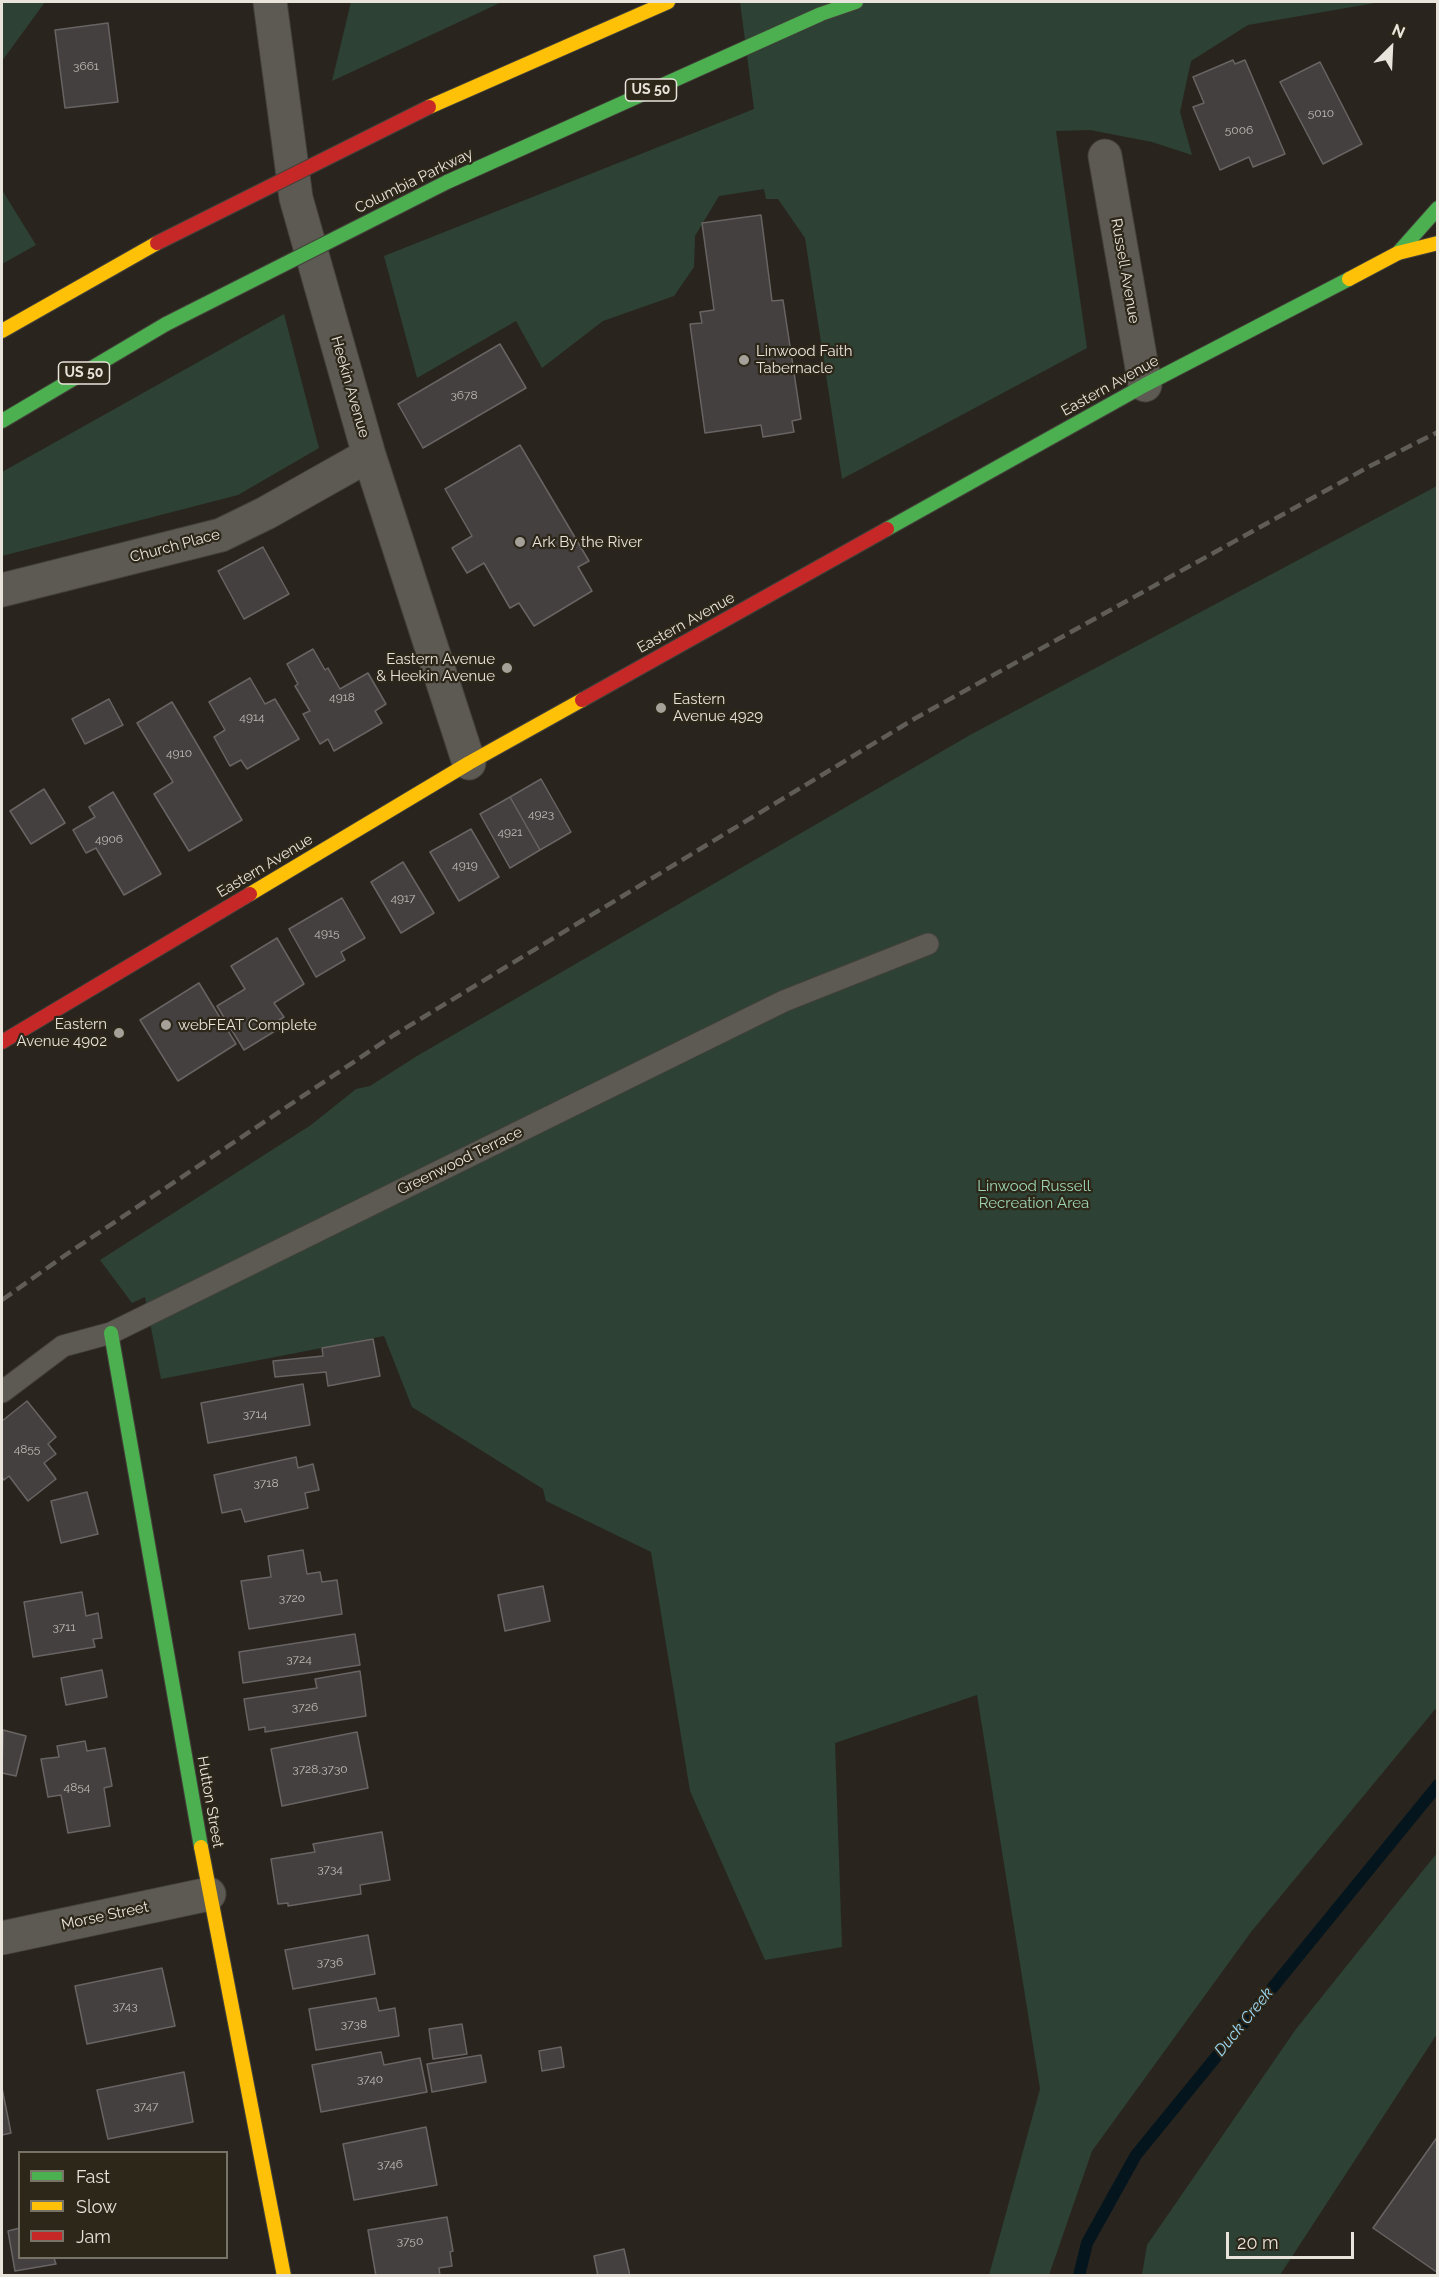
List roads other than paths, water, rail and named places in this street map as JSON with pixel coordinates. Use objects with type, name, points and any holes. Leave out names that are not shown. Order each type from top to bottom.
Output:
[{"type":"main road","points":[[2,331],[156,243],[429,107],[668,2]]},
{"type":"main road","name":"Columbia Parkway","points":[[2,421],[166,324],[447,182],[821,14],[856,2]]},
{"type":"main road","points":[[1398,253],[1437,208]]},
{"type":"main road","points":[[1398,253],[1437,243]]},
{"type":"main road","name":"Eastern Avenue","points":[[2,1042],[469,763],[1145,385],[1398,253]]},
{"type":"main road","name":"Hutton Street","points":[[111,1333],[209,1894],[284,2276]]},
{"type":"street","name":"Heekin Avenue","points":[[270,2],[296,198],[369,456],[469,763]]},
{"type":"street","name":"Russell Avenue","points":[[1105,156],[1145,385]]},
{"type":"street","name":"Church Place","points":[[2,590],[221,535],[369,456]]},
{"type":"street","name":"Morse Street","points":[[2,1938],[209,1894]]},
{"type":"lane","name":"Greenwood Terrace","points":[[2,1392],[63,1347],[111,1333],[784,1001],[928,944]]},
{"type":"waterway","name":"Duck Creek","points":[[1079,2276],[1087,2243],[1136,2155],[1438,1785]]},
{"type":"railway","points":[[2,1300],[394,1035],[914,719],[1372,465],[1438,432]]},
{"type":"place","name":"Linwood Faith Tabernacle","points":[[744,360]]},
{"type":"place","name":"Ark By the River","points":[[520,542]]},
{"type":"place","name":"Eastern Avenue & Heekin Avenue","points":[[507,668]]},
{"type":"place","name":"Eastern Avenue 4929","points":[[661,708]]},
{"type":"place","name":"webFEAT Complete","points":[[166,1025]]},
{"type":"place","name":"Eastern Avenue 4902","points":[[119,1033]]},
{"type":"park label","name":"Linwood Russell Recreation Area","points":[[1034,1194]]}]
